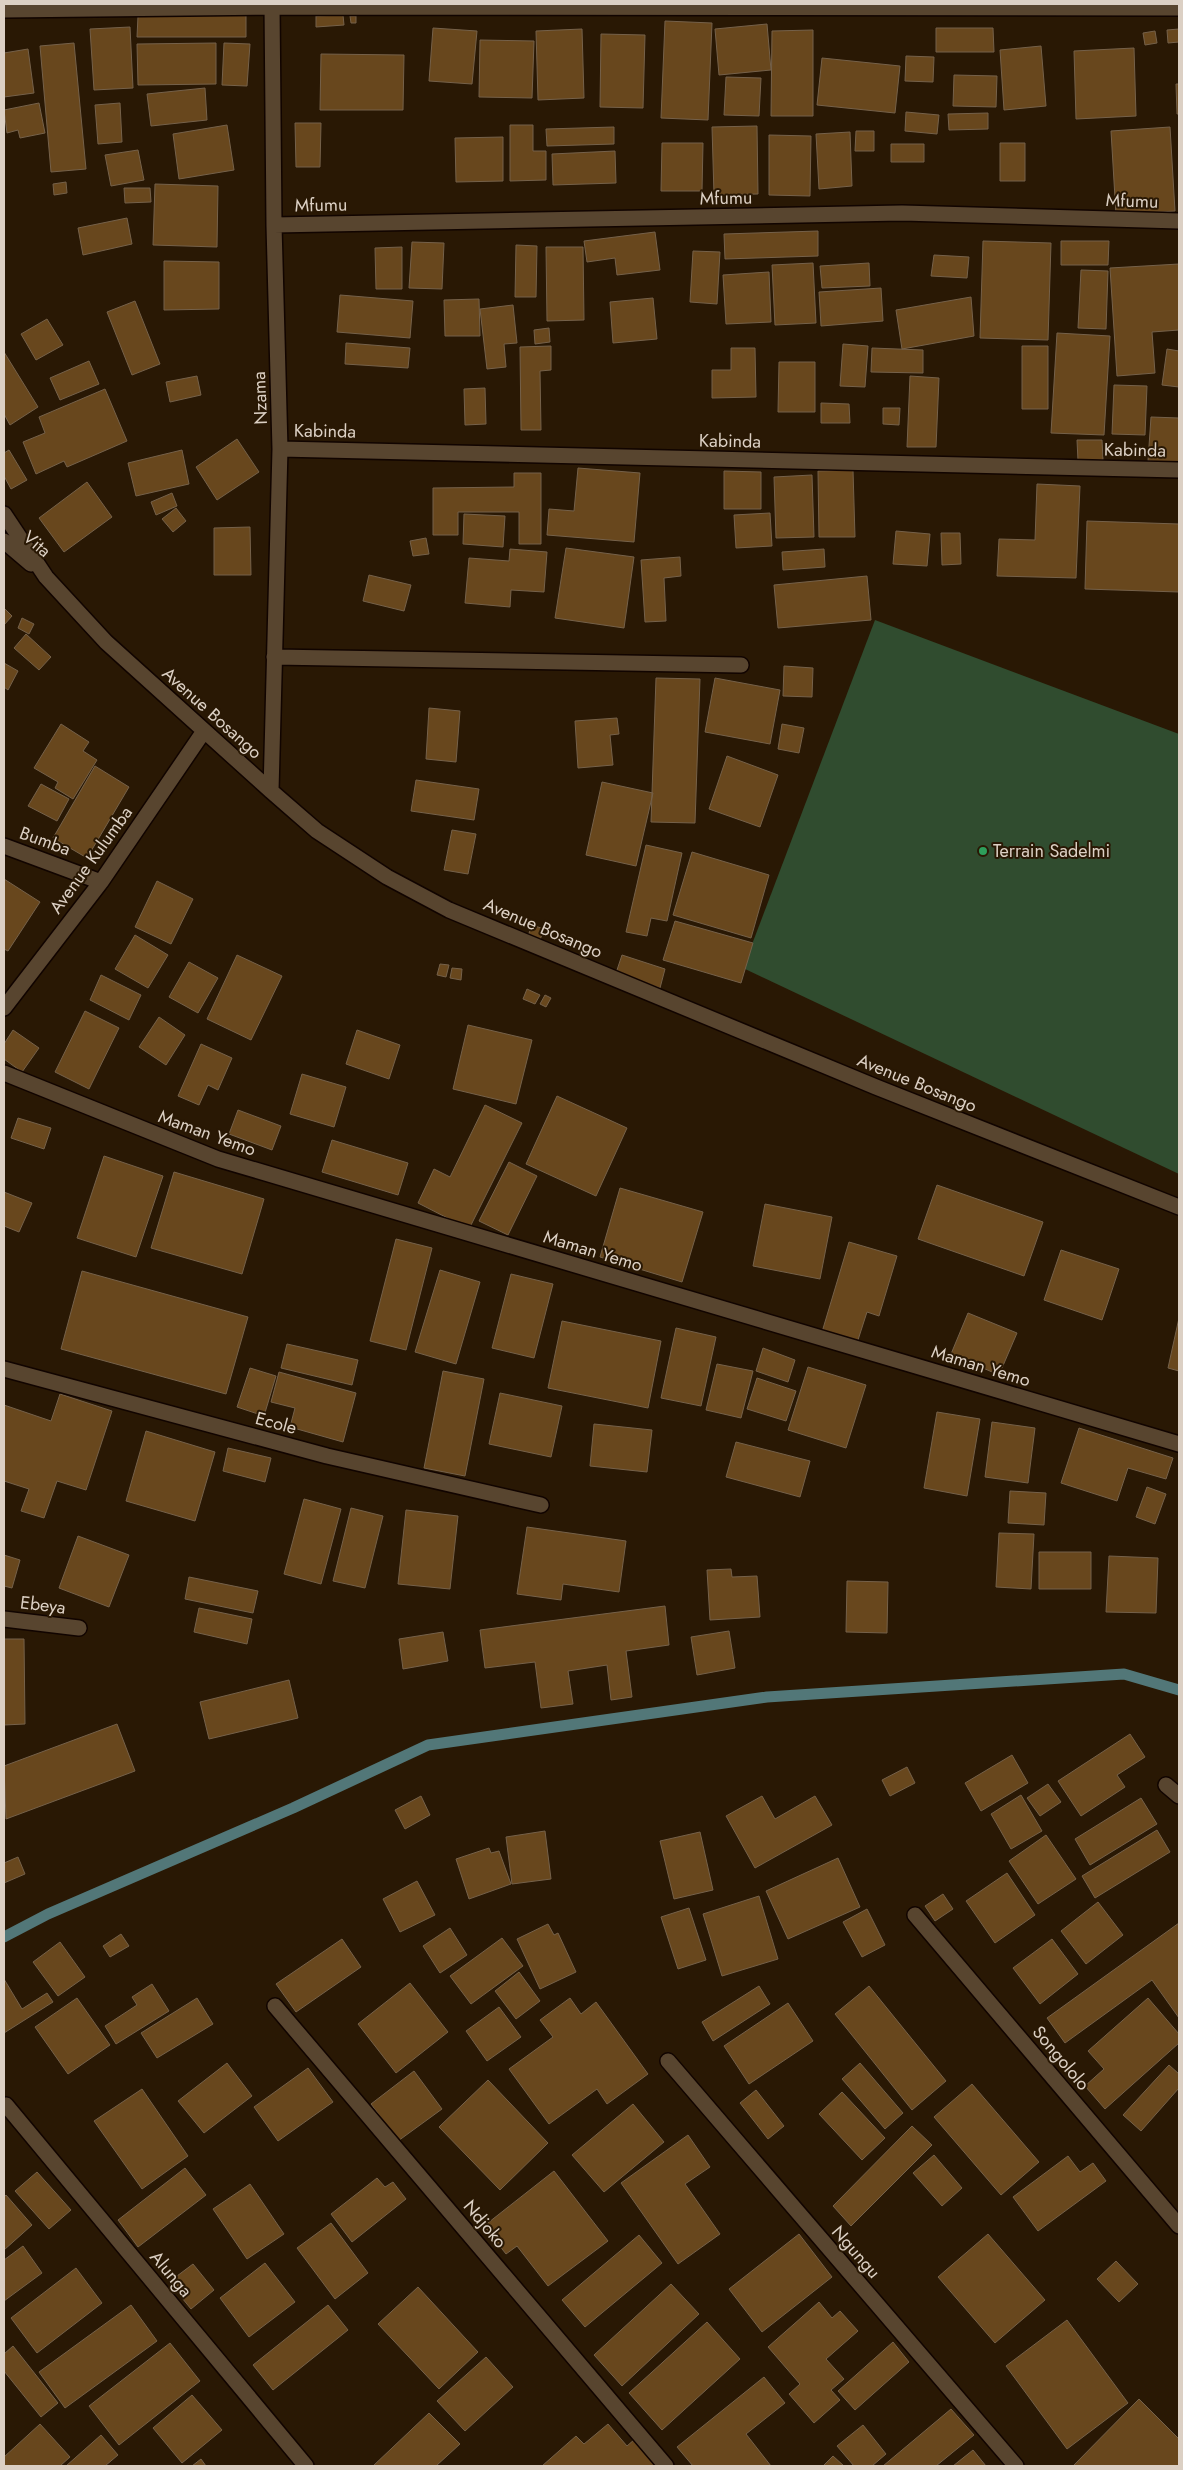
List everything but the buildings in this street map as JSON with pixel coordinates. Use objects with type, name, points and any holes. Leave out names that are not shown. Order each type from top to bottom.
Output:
[{"type":"street","points":[[4,10],[272,5],[1179,8]]},
{"type":"street","name":"Nzama","points":[[271,792],[280,449],[274,225],[272,5]]},
{"type":"street","name":"Mfumu","points":[[274,225],[902,213],[1179,221]]},
{"type":"street","name":"Kabinda","points":[[280,449],[1179,470]]},
{"type":"street","name":"Avenue Bosango","points":[[4,514],[46,577],[106,642],[271,792],[317,830],[387,877],[449,910],[876,1087],[1179,1207]]},
{"type":"street","name":"Vita","points":[[4,541],[46,577]]},
{"type":"street","points":[[274,657],[741,665]]},
{"type":"street","name":"Avenue Kulumba","points":[[4,1008],[101,882],[204,731]]},
{"type":"street","name":"Bumba","points":[[4,846],[101,882]]},
{"type":"street","name":"Maman Yemo","points":[[4,1073],[218,1159],[1179,1444]]},
{"type":"street","name":"Ecole","points":[[4,1369],[327,1456],[541,1505]]},
{"type":"street","name":"Ebeya","points":[[4,1618],[79,1628]]},
{"type":"street","points":[[1166,1785],[1179,1796]]},
{"type":"street","name":"Songololo","points":[[915,1915],[1179,2226]]},
{"type":"street","name":"Ndjoko","points":[[275,2006],[666,2466]]},
{"type":"street","name":"Ngungu","points":[[668,2062],[1016,2466]]},
{"type":"street","name":"Alunga","points":[[6,2105],[306,2466]]},
{"type":"green space","name":"Terrain Sadelmi","points":[[875,620],[1179,734],[1179,1174],[743,968]]},
{"type":"waterway","points":[[4,1937],[48,1914],[293,1808],[428,1745],[767,1697],[1124,1674],[1179,1690]]},
{"type":"place","name":"Terrain Sadelmi","points":[[983,851]]}]
